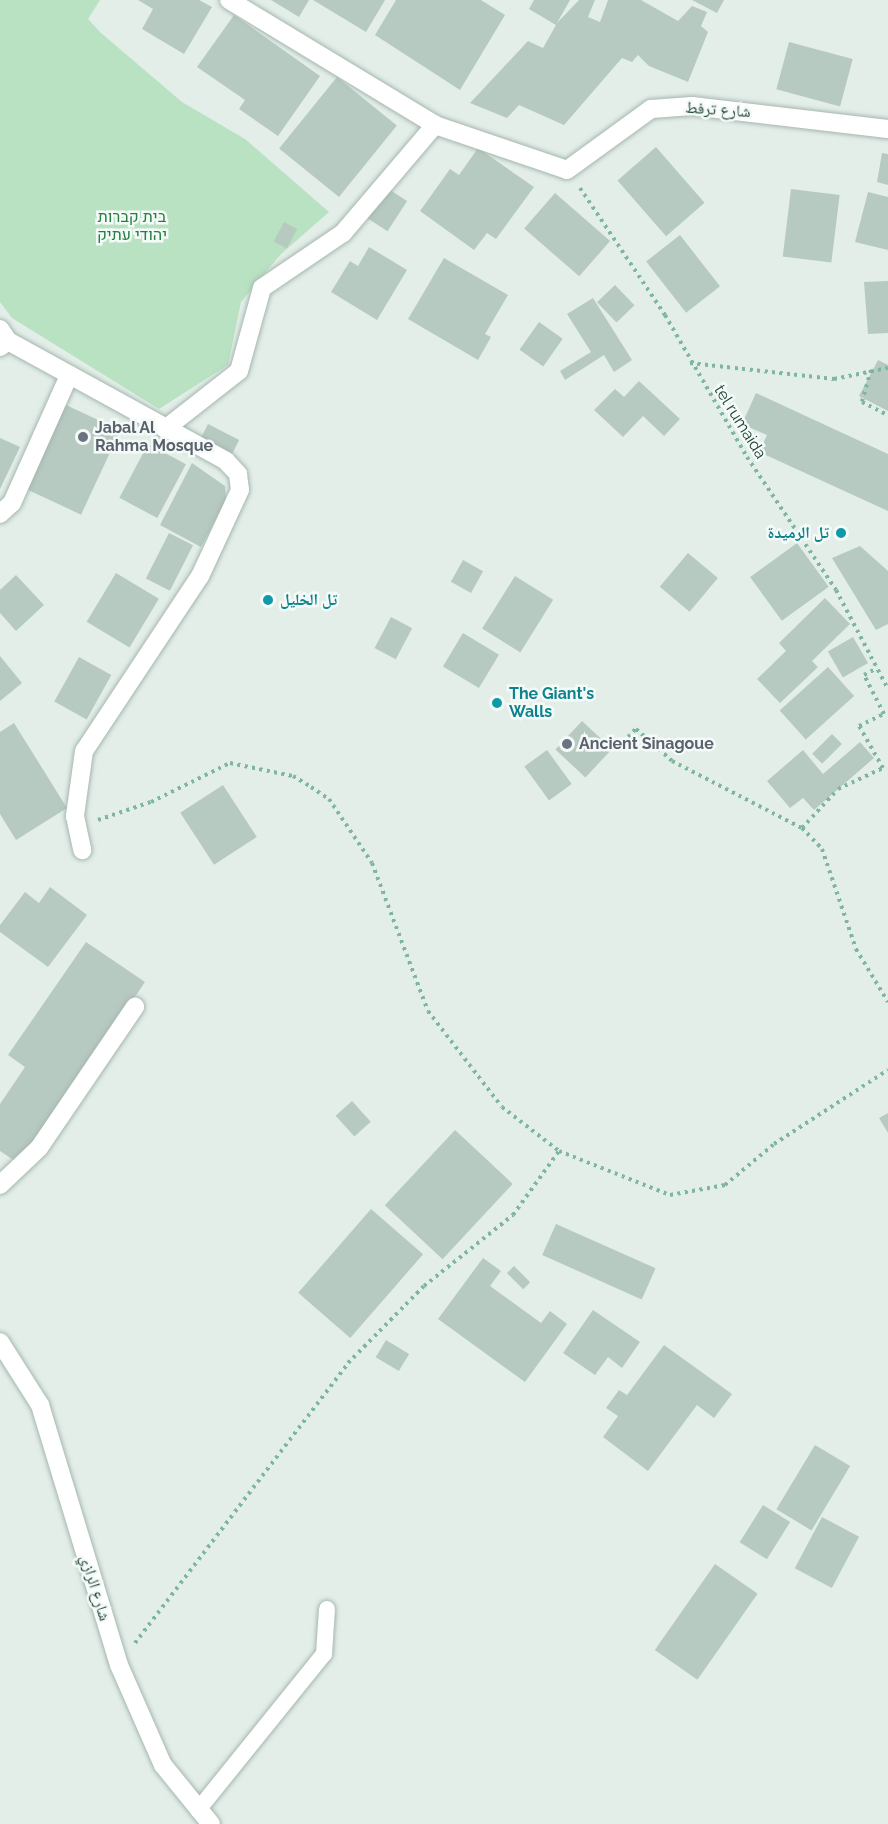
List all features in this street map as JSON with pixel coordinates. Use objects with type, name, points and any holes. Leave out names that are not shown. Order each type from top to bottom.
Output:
[{"type":"street","points":[[229,0],[435,125],[567,170]]},
{"type":"street","name":"شارع ترفط","points":[[567,170],[651,110],[692,106],[888,129]]},
{"type":"street","points":[[165,429],[239,371],[262,288],[343,233],[435,125]]},
{"type":"street","points":[[3,339],[68,378],[226,461],[237,474],[240,490],[200,576],[84,751],[77,827],[82,850]]},
{"type":"street","points":[[0,514],[12,503],[68,378]]},
{"type":"street","points":[[0,1185],[39,1148],[135,1007]]},
{"type":"street","name":"شارع الرازي","points":[[0,1342],[40,1404],[118,1665],[163,1765],[211,1824]]},
{"type":"lane","points":[[198,1810],[324,1654],[327,1608]]},
{"type":"path","name":"tel rumaida","points":[[567,170],[665,315],[690,363],[837,590],[888,689]]},
{"type":"path","points":[[690,363],[834,379],[872,369],[888,368]]},
{"type":"path","points":[[872,369],[862,402],[888,415]]},
{"type":"path","points":[[802,828],[838,789],[883,768],[859,726],[884,714],[864,675],[877,668]]},
{"type":"path","points":[[618,748],[636,729],[672,761],[802,828],[822,849],[856,949],[888,1002]]},
{"type":"path","points":[[77,827],[150,802],[230,763],[270,769],[311,787],[329,799],[372,863],[428,1011],[502,1107],[559,1151],[670,1195],[725,1185],[774,1144],[888,1070]]},
{"type":"path","points":[[118,1665],[348,1363],[424,1286],[513,1215],[559,1151]]},
{"type":"green space","name":"בית קברות יהודי עתיק","points":[[0,0],[100,0],[88,19],[101,33],[182,102],[245,139],[329,212],[280,255],[241,302],[228,365],[159,409],[12,318],[0,302]]},
{"type":"building","points":[[138,0],[199,0],[212,7],[184,54],[142,29],[153,9]]},
{"type":"building","points":[[271,0],[309,0],[299,17]]},
{"type":"building","points":[[313,0],[385,0],[366,32]]},
{"type":"building","points":[[396,0],[481,0],[505,15],[460,90],[375,35]]},
{"type":"building","points":[[534,0],[570,0],[557,23],[579,0],[595,0],[588,17],[600,22],[608,0],[641,0],[678,21],[692,6],[707,12],[701,26],[708,32],[688,82],[649,66],[638,55],[632,62],[622,58],[564,125],[519,105],[507,118],[470,103],[528,41],[543,48],[556,25],[529,9]]},
{"type":"building","points":[[692,0],[724,0],[717,13]]},
{"type":"building","points":[[234,15],[320,76],[278,136],[239,109],[245,100],[197,67]]},
{"type":"building","points":[[789,42],[853,59],[840,106],[776,89]]},
{"type":"building","points":[[337,77],[397,125],[339,197],[279,148]]},
{"type":"building","points":[[656,147],[705,203],[666,236],[618,180]]},
{"type":"building","points":[[478,148],[534,187],[496,239],[487,233],[474,250],[420,211],[450,169],[459,175]]},
{"type":"building","points":[[882,153],[888,154],[888,185],[877,182]]},
{"type":"building","points":[[387,188],[407,201],[388,231],[367,218]]},
{"type":"building","points":[[791,189],[840,195],[831,262],[783,256]]},
{"type":"building","points":[[868,192],[888,197],[888,250],[855,242]]},
{"type":"building","points":[[555,193],[610,241],[579,276],[524,228]]},
{"type":"building","points":[[284,222],[297,229],[287,248],[274,241]]},
{"type":"building","points":[[680,235],[720,286],[686,313],[646,261]]},
{"type":"building","points":[[369,247],[407,270],[377,320],[331,292],[350,261],[358,266]]},
{"type":"building","points":[[444,258],[508,295],[485,334],[491,337],[478,360],[408,319]]},
{"type":"building","points":[[888,281],[888,333],[868,334],[864,282]]},
{"type":"building","points":[[615,285],[634,305],[616,323],[597,302]]},
{"type":"building","points":[[593,298],[632,360],[614,372],[604,355],[565,380],[560,371],[591,352],[567,314]]},
{"type":"building","points":[[539,322],[563,339],[543,366],[519,350]]},
{"type":"building","points":[[878,360],[888,365],[888,411],[859,396]]},
{"type":"building","points":[[639,381],[680,419],[664,436],[643,416],[623,437],[594,410],[615,389],[624,397]]},
{"type":"building","points":[[756,393],[888,454],[888,511],[759,452],[767,435],[742,424]]},
{"type":"building","points":[[66,405],[120,430],[81,515],[27,489]]},
{"type":"building","points":[[208,424],[239,440],[231,457],[199,441]]},
{"type":"building","points":[[0,438],[20,447],[0,489]]},
{"type":"building","points":[[148,444],[186,464],[157,518],[119,498]]},
{"type":"building","points":[[192,463],[225,486],[226,500],[201,547],[160,525]]},
{"type":"building","points":[[169,533],[193,545],[170,591],[146,578]]},
{"type":"building","points":[[797,543],[829,587],[782,621],[750,577]]},
{"type":"building","points":[[860,546],[888,571],[888,624],[876,630],[832,558]]},
{"type":"building","points":[[688,553],[718,578],[690,612],[660,587]]},
{"type":"building","points":[[463,560],[483,571],[471,593],[451,582]]},
{"type":"building","points":[[116,573],[159,599],[130,648],[87,622]]},
{"type":"building","points":[[16,575],[44,605],[16,631],[0,613],[0,590]]},
{"type":"building","points":[[515,576],[553,600],[520,652],[482,629]]},
{"type":"building","points":[[825,598],[850,624],[812,661],[818,667],[780,703],[757,679],[786,651],[779,643]]},
{"type":"building","points":[[391,617],[412,628],[396,659],[375,648]]},
{"type":"building","points":[[463,633],[499,655],[479,688],[443,666]]},
{"type":"building","points":[[853,637],[868,663],[843,677],[828,652]]},
{"type":"building","points":[[0,656],[22,683],[0,701]]},
{"type":"building","points":[[79,657],[111,675],[87,720],[54,702]]},
{"type":"building","points":[[828,667],[854,696],[806,739],[780,710]]},
{"type":"building","points":[[582,721],[612,749],[585,777],[555,750]]},
{"type":"building","points":[[14,723],[67,808],[16,840],[0,814],[0,732]]},
{"type":"building","points":[[832,734],[842,744],[822,764],[812,754]]},
{"type":"building","points":[[860,742],[874,758],[814,810],[803,798],[790,808],[767,781],[803,750],[823,774]]},
{"type":"building","points":[[547,750],[572,784],[549,800],[524,766]]},
{"type":"building","points":[[223,785],[257,837],[214,865],[180,813]]},
{"type":"building","points":[[50,887],[87,915],[48,967],[0,932],[0,925],[25,892],[39,903]]},
{"type":"building","points":[[86,942],[145,982],[21,1165],[0,1151],[0,1104],[25,1067],[8,1055]]},
{"type":"building","points":[[352,1101],[371,1122],[354,1137],[336,1116]]},
{"type":"building","points":[[888,1113],[888,1133],[879,1118]]},
{"type":"building","points":[[455,1130],[513,1184],[443,1259],[385,1205]]},
{"type":"building","points":[[371,1209],[423,1254],[350,1338],[298,1293]]},
{"type":"building","points":[[556,1224],[656,1268],[642,1299],[542,1255]]},
{"type":"building","points":[[483,1258],[501,1271],[490,1286],[541,1323],[550,1311],[567,1324],[525,1382],[438,1319]]},
{"type":"building","points":[[514,1266],[530,1282],[523,1289],[507,1273]]},
{"type":"building","points":[[593,1310],[640,1342],[622,1368],[608,1357],[595,1375],[563,1353]]},
{"type":"building","points":[[386,1340],[409,1354],[399,1371],[376,1357]]},
{"type":"building","points":[[664,1345],[732,1394],[714,1418],[697,1405],[648,1471],[603,1437],[618,1416],[606,1408],[619,1390],[627,1395]]},
{"type":"building","points":[[815,1445],[850,1466],[812,1530],[776,1509]]},
{"type":"building","points":[[763,1505],[790,1522],[767,1559],[740,1542]]},
{"type":"building","points":[[822,1517],[859,1537],[832,1588],[795,1568]]},
{"type":"building","points":[[715,1564],[758,1594],[697,1680],[655,1650]]},
{"type":"place","name":"Jabal Al Rahma Mosque","points":[[83,437]]},
{"type":"place","name":"تل الرميدة","points":[[841,533]]},
{"type":"place","name":"تل الخليل","points":[[268,600]]},
{"type":"place","name":"The Giant's Walls","points":[[497,703]]},
{"type":"place","name":"Ancient Sinagoue","points":[[567,744]]}]
